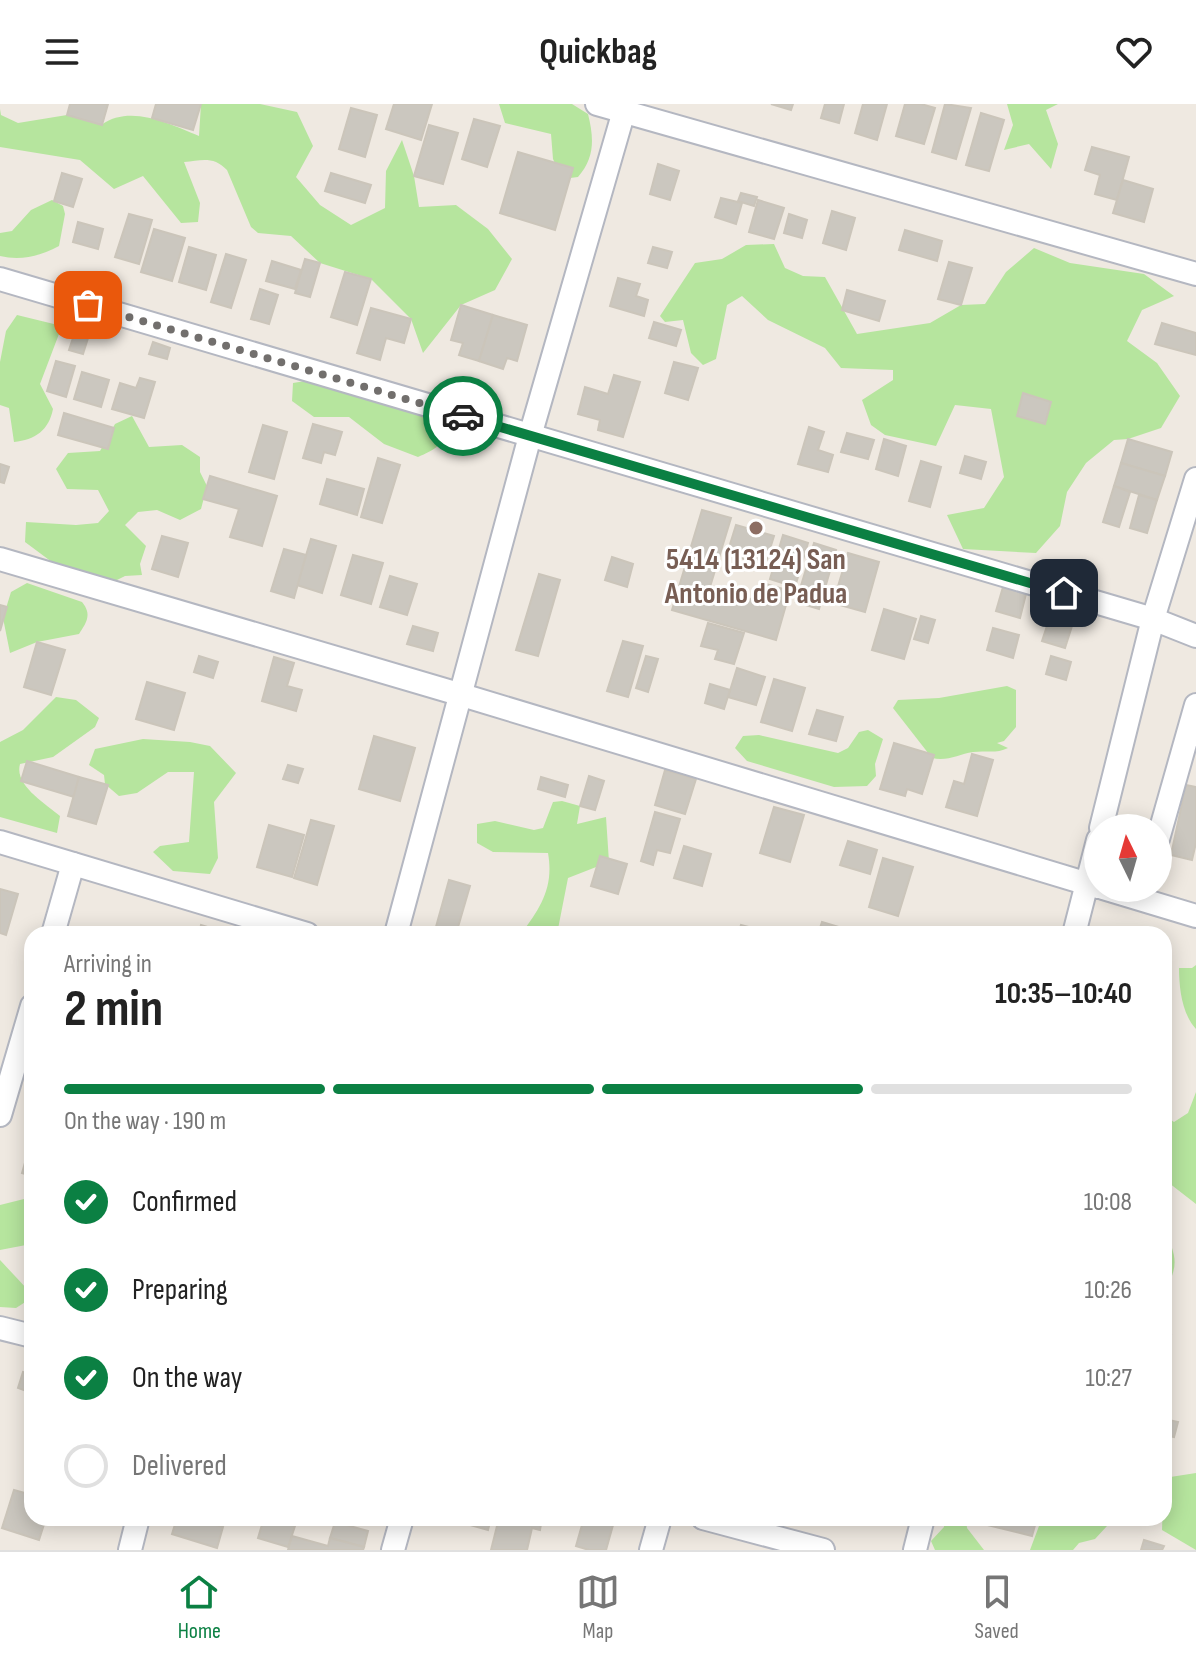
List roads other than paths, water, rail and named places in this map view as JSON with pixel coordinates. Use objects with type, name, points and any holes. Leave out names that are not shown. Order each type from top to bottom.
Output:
[{"type":"street","points":[[597,104],[625,108],[1196,274]]},
{"type":"street","points":[[398,926],[530,436],[625,108]]},
{"type":"street","points":[[0,279],[1153,619],[1196,636]]},
{"type":"street","points":[[1104,814],[1153,619],[1196,479]]},
{"type":"street","points":[[0,559],[1084,882]]},
{"type":"street","points":[[1165,814],[1196,705]]},
{"type":"street","points":[[0,842],[278,926]]},
{"type":"street","points":[[55,926],[73,864]]},
{"type":"street","points":[[1078,926],[1089,902]]},
{"type":"street","points":[[1162,902],[1196,916]]},
{"type":"street","points":[[0,1115],[24,1033]]},
{"type":"street","points":[[0,1328],[24,1334]]},
{"type":"street","points":[[130,1550],[136,1526]]},
{"type":"street","points":[[393,1550],[400,1526]]},
{"type":"street","points":[[651,1550],[658,1526]]},
{"type":"street","points":[[733,1526],[823,1550]]},
{"type":"street","points":[[915,1550],[921,1526]]},
{"type":"place","name":"5414 (13124) San Antonio de Padua","points":[[756,528]]}]
